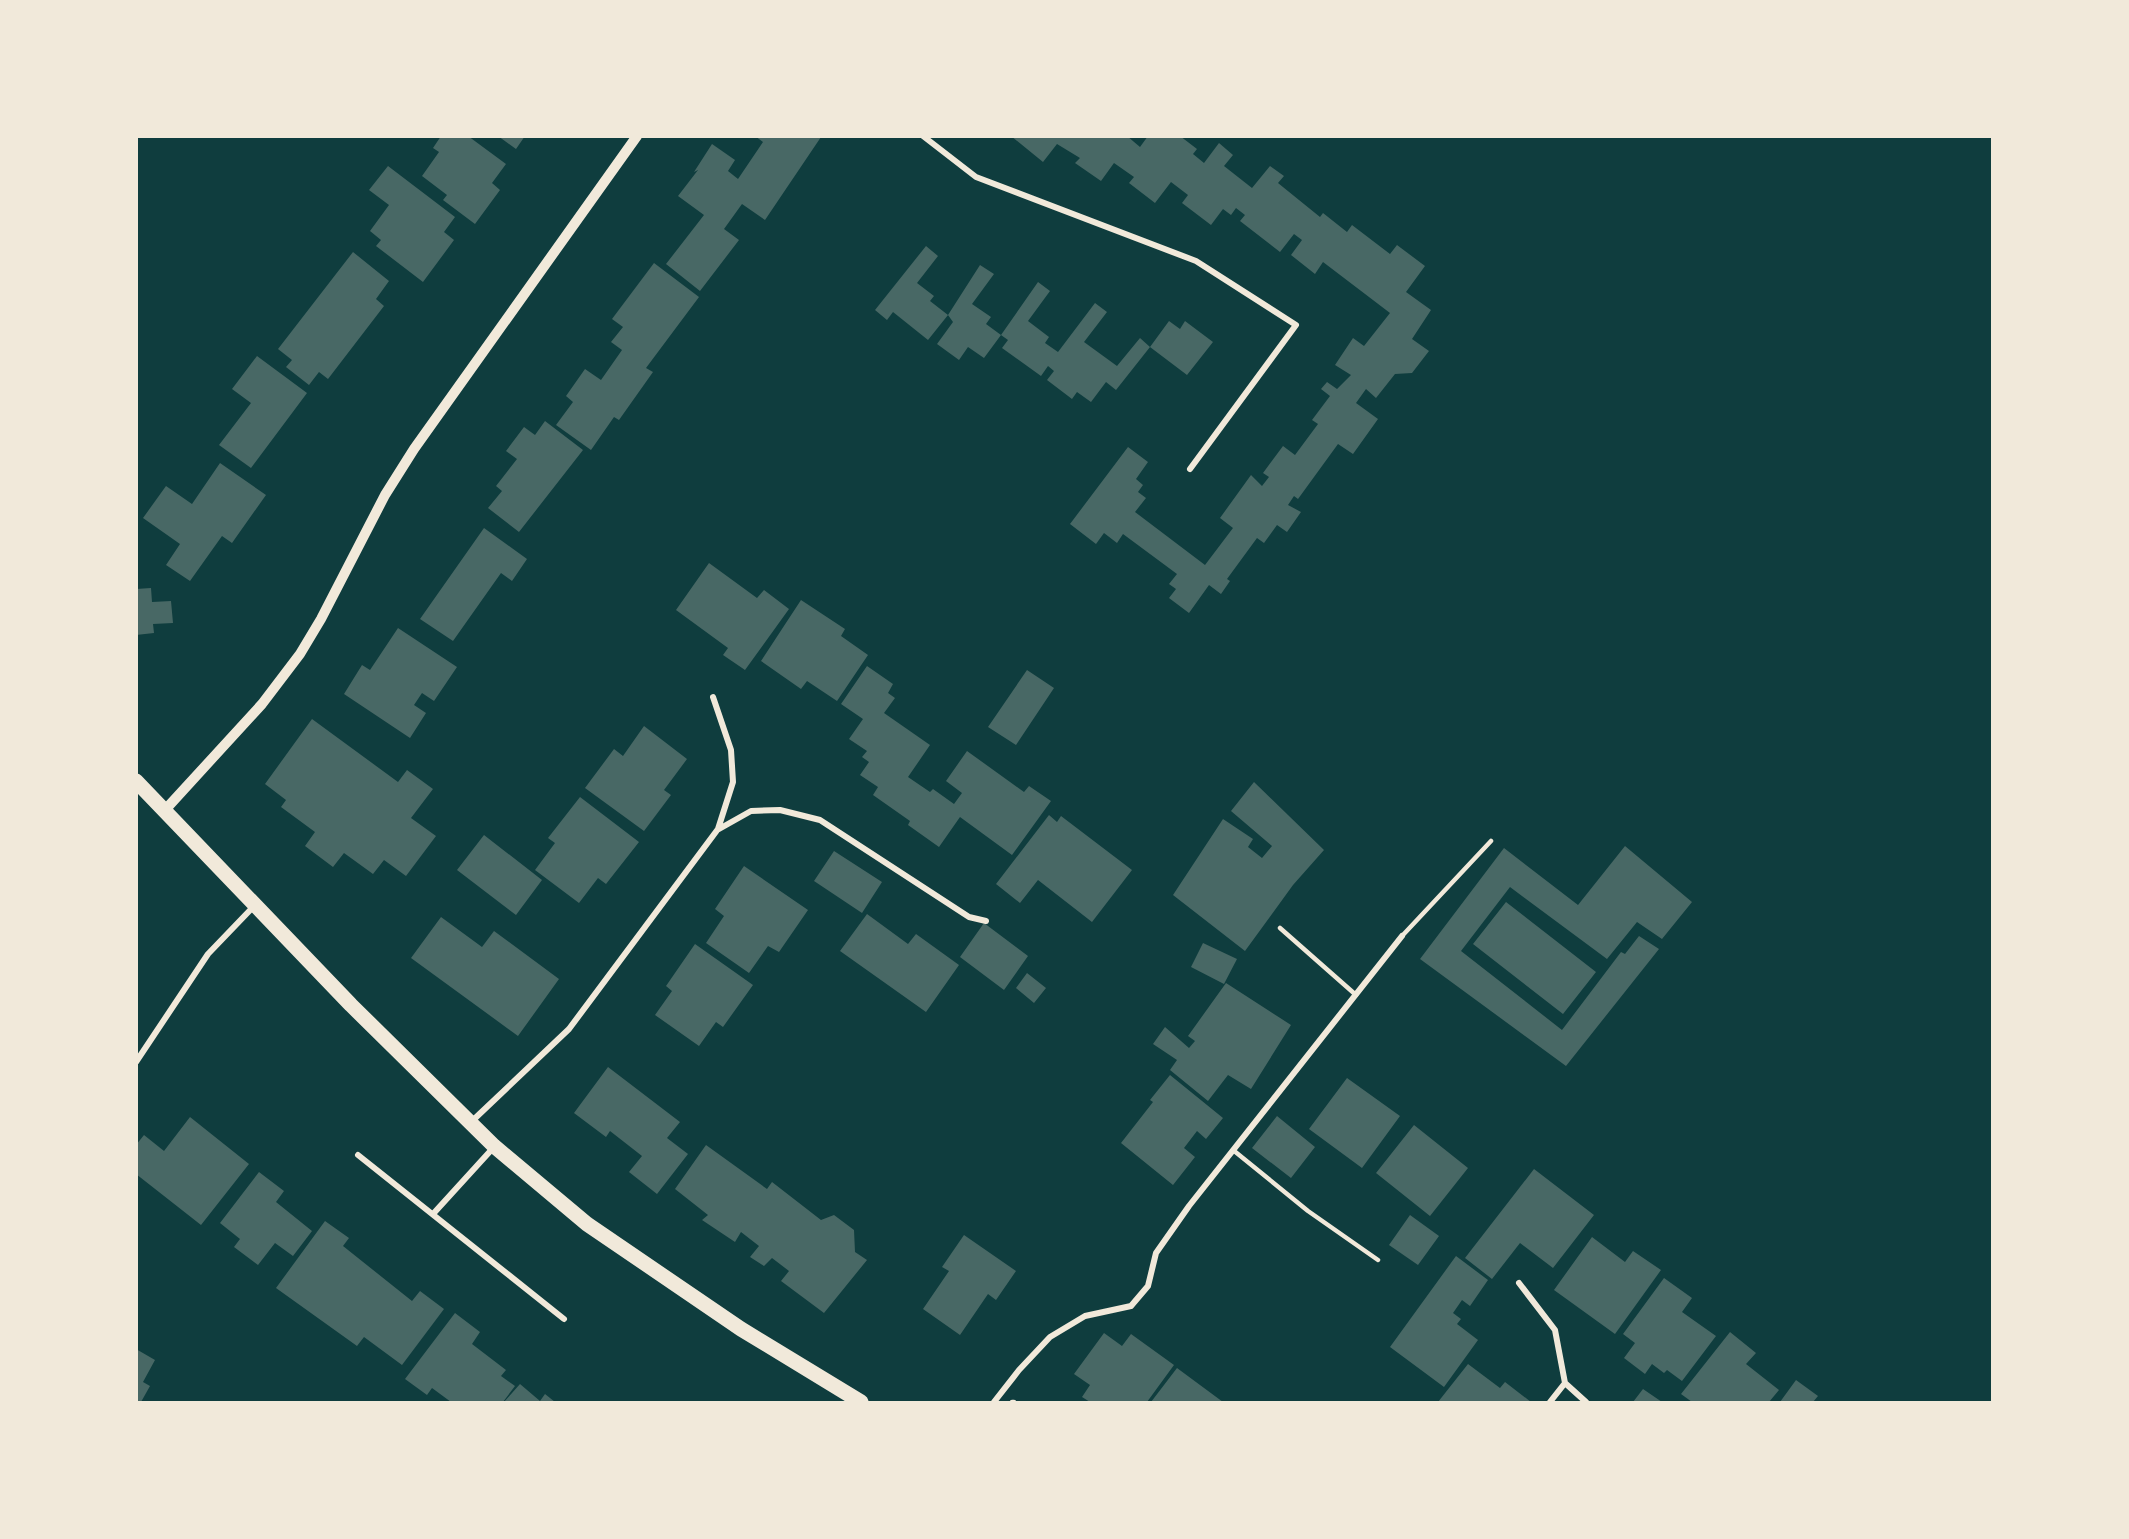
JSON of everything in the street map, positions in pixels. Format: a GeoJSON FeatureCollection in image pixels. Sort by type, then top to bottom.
{"type":"FeatureCollection","features":[{"type":"Feature","properties":{"kind":"main road"},"geometry":{"type":"LineString","coordinates":[[136,781],[351,1005],[494,1146],[587,1224],[741,1329],[861,1402]]}},
{"type":"Feature","properties":{"kind":"street"},"geometry":{"type":"LineString","coordinates":[[165,810],[262,704],[300,654],[321,619],[380,505],[414,449],[637,136]]}},
{"type":"Feature","properties":{"kind":"street"},"geometry":{"type":"LineString","coordinates":[[923,136],[976,177],[1196,261],[1296,325],[1190,468]]}},
{"type":"Feature","properties":{"kind":"street"},"geometry":{"type":"LineString","coordinates":[[470,1124],[569,1029],[718,829],[733,782],[731,750],[712,697]]}},
{"type":"Feature","properties":{"kind":"street"},"geometry":{"type":"LineString","coordinates":[[718,829],[751,811],[780,810],[820,820],[969,917],[986,921]]}},
{"type":"Feature","properties":{"kind":"street"},"geometry":{"type":"LineString","coordinates":[[136,1062],[208,954],[255,904]]}},
{"type":"Feature","properties":{"kind":"street"},"geometry":{"type":"LineString","coordinates":[[994,1402],[1019,1370],[1050,1337],[1085,1316],[1131,1306],[1148,1286],[1156,1253],[1189,1206],[1402,936]]}},
{"type":"Feature","properties":{"kind":"street"},"geometry":{"type":"LineString","coordinates":[[433,1214],[494,1146]]}},
{"type":"Feature","properties":{"kind":"street"},"geometry":{"type":"LineString","coordinates":[[358,1155],[564,1319]]}},
{"type":"Feature","properties":{"kind":"street"},"geometry":{"type":"LineString","coordinates":[[1519,1282],[1555,1330],[1565,1383],[1586,1402]]}},
{"type":"Feature","properties":{"kind":"street"},"geometry":{"type":"LineString","coordinates":[[1550,1402],[1565,1383]]}},
{"type":"Feature","properties":{"kind":"lane"},"geometry":{"type":"LineString","coordinates":[[1402,936],[1491,841]]}},
{"type":"Feature","properties":{"kind":"lane"},"geometry":{"type":"LineString","coordinates":[[1280,928],[1356,995]]}},
{"type":"Feature","properties":{"kind":"lane"},"geometry":{"type":"LineString","coordinates":[[1233,1150],[1308,1211],[1378,1260]]}},
{"type":"Feature","properties":{"kind":"building"},"geometry":{"type":"Polygon","coordinates":[[[441,136],[468,136],[506,164],[492,183],[500,190],[475,224],[443,200],[447,195],[422,176],[439,152],[433,148],[441,136]]]}},
{"type":"Feature","properties":{"kind":"building"},"geometry":{"type":"Polygon","coordinates":[[[498,136],[525,136],[516,149],[498,136]]]}},
{"type":"Feature","properties":{"kind":"building"},"geometry":{"type":"Polygon","coordinates":[[[755,136],[821,137],[765,220],[742,204],[724,229],[739,240],[700,291],[666,264],[704,215],[678,196],[698,170],[694,172],[712,144],[735,160],[728,171],[738,179],[763,142],[755,136]]]}},
{"type":"Feature","properties":{"kind":"building"},"geometry":{"type":"Polygon","coordinates":[[[1011,136],[1127,136],[1140,147],[1148,136],[1180,136],[1197,149],[1193,154],[1204,163],[1219,143],[1233,155],[1224,166],[1252,188],[1270,166],[1284,176],[1278,183],[1320,217],[1323,213],[1347,232],[1352,225],[1390,254],[1397,245],[1425,266],[1406,292],[1431,310],[1412,339],[1429,351],[1412,373],[1395,374],[1376,398],[1366,389],[1356,403],[1378,419],[1353,454],[1338,444],[1298,499],[1294,496],[1288,505],[1301,512],[1287,532],[1277,525],[1264,543],[1257,538],[1227,579],[1230,581],[1221,594],[1209,585],[1189,613],[1169,598],[1176,589],[1169,584],[1177,574],[1123,534],[1117,543],[1104,533],[1096,544],[1070,524],[1128,447],[1148,462],[1136,479],[1143,485],[1138,492],[1146,498],[1135,512],[1205,565],[1233,528],[1220,518],[1251,475],[1262,486],[1269,477],[1263,473],[1283,446],[1295,455],[1318,424],[1312,420],[1330,396],[1321,389],[1327,382],[1337,389],[1351,375],[1335,365],[1353,338],[1364,346],[1390,313],[1323,262],[1315,274],[1291,255],[1302,240],[1294,234],[1280,252],[1240,221],[1245,215],[1236,208],[1231,215],[1223,209],[1211,225],[1182,203],[1188,195],[1171,182],[1155,203],[1129,183],[1134,177],[1114,163],[1101,181],[1075,163],[1080,158],[1057,144],[1043,162],[1011,136]]]}},
{"type":"Feature","properties":{"kind":"building"},"geometry":{"type":"Polygon","coordinates":[[[388,166],[455,217],[444,232],[454,240],[423,282],[376,246],[381,240],[370,231],[389,205],[369,190],[388,166]]]}},
{"type":"Feature","properties":{"kind":"building"},"geometry":{"type":"Polygon","coordinates":[[[926,246],[938,256],[917,283],[934,296],[930,301],[948,315],[928,340],[893,312],[887,320],[875,310],[926,246]]]}},
{"type":"Feature","properties":{"kind":"building"},"geometry":{"type":"Polygon","coordinates":[[[353,252],[389,281],[376,299],[384,306],[328,379],[319,372],[309,385],[286,367],[292,360],[278,349],[353,252]]]}},
{"type":"Feature","properties":{"kind":"building"},"geometry":{"type":"Polygon","coordinates":[[[654,263],[699,297],[646,368],[653,372],[619,420],[614,417],[591,450],[556,425],[573,402],[566,396],[585,369],[601,380],[622,350],[611,342],[623,327],[612,319],[654,263]]]}},
{"type":"Feature","properties":{"kind":"building"},"geometry":{"type":"Polygon","coordinates":[[[980,265],[994,274],[972,304],[991,317],[986,324],[1001,335],[984,358],[968,347],[959,360],[937,344],[953,322],[948,315],[980,265]]]}},
{"type":"Feature","properties":{"kind":"building"},"geometry":{"type":"Polygon","coordinates":[[[1038,282],[1050,291],[1028,321],[1049,337],[1045,343],[1058,352],[1095,303],[1107,312],[1084,342],[1117,366],[1140,338],[1150,347],[1116,390],[1106,382],[1091,402],[1077,392],[1072,399],[1047,380],[1054,371],[1048,366],[1041,376],[1002,348],[1008,340],[1001,335],[1038,282]]]}},
{"type":"Feature","properties":{"kind":"building"},"geometry":{"type":"Polygon","coordinates":[[[1169,321],[1180,329],[1185,321],[1213,342],[1187,375],[1150,347],[1169,321]]]}},
{"type":"Feature","properties":{"kind":"building"},"geometry":{"type":"Polygon","coordinates":[[[257,356],[307,393],[251,468],[219,445],[251,403],[232,389],[257,356]]]}},
{"type":"Feature","properties":{"kind":"building"},"geometry":{"type":"Polygon","coordinates":[[[545,421],[583,450],[519,532],[488,508],[502,491],[496,486],[517,459],[506,451],[524,427],[535,435],[545,421]]]}},
{"type":"Feature","properties":{"kind":"building"},"geometry":{"type":"Polygon","coordinates":[[[220,463],[266,495],[232,543],[222,536],[190,581],[166,565],[180,544],[143,518],[166,486],[192,504],[220,463]]]}},
{"type":"Feature","properties":{"kind":"building"},"geometry":{"type":"Polygon","coordinates":[[[484,528],[527,559],[512,581],[501,573],[453,641],[420,619],[484,528]]]}},
{"type":"Feature","properties":{"kind":"building"},"geometry":{"type":"Polygon","coordinates":[[[709,563],[757,598],[764,590],[789,609],[745,670],[723,655],[728,648],[676,610],[709,563]]]}},
{"type":"Feature","properties":{"kind":"building"},"geometry":{"type":"Polygon","coordinates":[[[151,588],[152,602],[171,601],[173,623],[153,624],[154,633],[136,635],[136,589],[151,588]]]}},
{"type":"Feature","properties":{"kind":"building"},"geometry":{"type":"Polygon","coordinates":[[[801,600],[845,629],[841,636],[868,655],[837,701],[807,681],[801,689],[761,661],[801,600]]]}},
{"type":"Feature","properties":{"kind":"building"},"geometry":{"type":"Polygon","coordinates":[[[398,628],[457,667],[434,701],[422,693],[414,705],[426,713],[410,738],[344,694],[362,665],[370,670],[398,628]]]}},
{"type":"Feature","properties":{"kind":"building"},"geometry":{"type":"Polygon","coordinates":[[[867,666],[893,684],[888,693],[895,698],[884,713],[930,745],[908,777],[930,792],[933,789],[954,804],[962,793],[946,781],[967,751],[1024,792],[1029,786],[1051,801],[1012,855],[960,817],[939,847],[908,825],[910,821],[873,795],[878,787],[860,775],[869,762],[862,757],[867,751],[849,739],[863,719],[841,704],[867,666]]]}},
{"type":"Feature","properties":{"kind":"building"},"geometry":{"type":"Polygon","coordinates":[[[1027,670],[1054,688],[1016,745],[988,727],[1027,670]]]}},
{"type":"Feature","properties":{"kind":"building"},"geometry":{"type":"Polygon","coordinates":[[[312,719],[398,782],[407,770],[433,789],[411,818],[436,836],[406,876],[384,860],[373,874],[344,853],[333,867],[305,846],[315,832],[281,807],[286,800],[265,784],[312,719]]]}},
{"type":"Feature","properties":{"kind":"building"},"geometry":{"type":"Polygon","coordinates":[[[644,726],[687,759],[664,790],[671,795],[644,831],[585,788],[614,749],[623,756],[644,726]]]}},
{"type":"Feature","properties":{"kind":"building"},"geometry":{"type":"Polygon","coordinates":[[[1254,782],[1324,850],[1293,885],[1245,951],[1173,895],[1223,819],[1253,839],[1248,847],[1262,858],[1272,846],[1231,811],[1254,782]]]}},
{"type":"Feature","properties":{"kind":"building"},"geometry":{"type":"Polygon","coordinates":[[[580,797],[639,842],[606,884],[598,878],[579,903],[535,870],[555,843],[548,838],[580,797]]]}},
{"type":"Feature","properties":{"kind":"building"},"geometry":{"type":"Polygon","coordinates":[[[1049,815],[1057,822],[1061,816],[1132,870],[1092,922],[1038,880],[1020,903],[996,884],[1049,815]]]}},
{"type":"Feature","properties":{"kind":"building"},"geometry":{"type":"Polygon","coordinates":[[[484,835],[542,880],[516,915],[457,870],[484,835]]]}},
{"type":"Feature","properties":{"kind":"building"},"geometry":{"type":"Polygon","coordinates":[[[1625,846],[1692,902],[1662,939],[1637,922],[1607,959],[1510,887],[1461,951],[1562,1030],[1621,952],[1625,954],[1639,936],[1659,949],[1566,1066],[1420,959],[1504,848],[1578,905],[1625,846]]]}},
{"type":"Feature","properties":{"kind":"building"},"geometry":{"type":"Polygon","coordinates":[[[834,851],[882,882],[862,913],[814,881],[834,851]]]}},
{"type":"Feature","properties":{"kind":"building"},"geometry":{"type":"Polygon","coordinates":[[[744,866],[808,910],[779,952],[768,946],[749,973],[706,943],[724,916],[715,909],[744,866]]]}},
{"type":"Feature","properties":{"kind":"building"},"geometry":{"type":"Polygon","coordinates":[[[1506,902],[1596,972],[1563,1014],[1473,944],[1506,902]]]}},
{"type":"Feature","properties":{"kind":"building"},"geometry":{"type":"Polygon","coordinates":[[[867,914],[908,944],[916,934],[959,965],[926,1012],[840,951],[867,914]]]}},
{"type":"Feature","properties":{"kind":"building"},"geometry":{"type":"Polygon","coordinates":[[[441,917],[482,947],[494,931],[559,979],[518,1036],[411,958],[441,917]]]}},
{"type":"Feature","properties":{"kind":"building"},"geometry":{"type":"Polygon","coordinates":[[[984,923],[1028,956],[1004,990],[960,957],[984,923]]]}},
{"type":"Feature","properties":{"kind":"building"},"geometry":{"type":"Polygon","coordinates":[[[1203,943],[1237,959],[1224,984],[1191,967],[1203,943]]]}},
{"type":"Feature","properties":{"kind":"building"},"geometry":{"type":"Polygon","coordinates":[[[695,944],[753,985],[723,1027],[716,1022],[699,1046],[655,1015],[672,991],[666,986],[695,944]]]}},
{"type":"Feature","properties":{"kind":"building"},"geometry":{"type":"Polygon","coordinates":[[[1027,973],[1046,988],[1034,1003],[1016,988],[1027,973]]]}},
{"type":"Feature","properties":{"kind":"building"},"geometry":{"type":"Polygon","coordinates":[[[1226,983],[1291,1025],[1251,1089],[1228,1075],[1208,1101],[1170,1070],[1177,1060],[1153,1044],[1165,1027],[1189,1048],[1195,1041],[1188,1036],[1226,983]]]}},
{"type":"Feature","properties":{"kind":"building"},"geometry":{"type":"Polygon","coordinates":[[[608,1067],[680,1122],[667,1138],[688,1154],[657,1194],[629,1172],[642,1156],[610,1131],[606,1137],[574,1113],[608,1067]]]}},
{"type":"Feature","properties":{"kind":"building"},"geometry":{"type":"Polygon","coordinates":[[[1170,1075],[1223,1118],[1206,1139],[1197,1131],[1184,1148],[1195,1157],[1173,1185],[1121,1143],[1153,1102],[1150,1100],[1170,1075]]]}},
{"type":"Feature","properties":{"kind":"building"},"geometry":{"type":"Polygon","coordinates":[[[1347,1078],[1400,1116],[1362,1168],[1309,1129],[1347,1078]]]}},
{"type":"Feature","properties":{"kind":"building"},"geometry":{"type":"Polygon","coordinates":[[[1277,1116],[1315,1147],[1291,1178],[1252,1148],[1277,1116]]]}},
{"type":"Feature","properties":{"kind":"building"},"geometry":{"type":"Polygon","coordinates":[[[190,1117],[249,1164],[201,1225],[136,1174],[136,1145],[144,1135],[164,1151],[190,1117]]]}},
{"type":"Feature","properties":{"kind":"building"},"geometry":{"type":"Polygon","coordinates":[[[1414,1125],[1468,1168],[1430,1216],[1376,1173],[1414,1125]]]}},
{"type":"Feature","properties":{"kind":"building"},"geometry":{"type":"Polygon","coordinates":[[[706,1145],[767,1189],[772,1182],[821,1220],[834,1215],[854,1230],[855,1252],[867,1260],[824,1313],[781,1281],[789,1271],[772,1258],[764,1266],[750,1257],[759,1246],[741,1232],[735,1242],[702,1220],[708,1215],[675,1189],[706,1145]]]}},
{"type":"Feature","properties":{"kind":"building"},"geometry":{"type":"Polygon","coordinates":[[[1534,1169],[1594,1215],[1553,1268],[1520,1243],[1492,1279],[1465,1258],[1534,1169]]]}},
{"type":"Feature","properties":{"kind":"building"},"geometry":{"type":"Polygon","coordinates":[[[259,1172],[284,1191],[276,1202],[312,1231],[293,1256],[275,1243],[258,1265],[234,1247],[240,1239],[220,1223],[259,1172]]]}},
{"type":"Feature","properties":{"kind":"building"},"geometry":{"type":"Polygon","coordinates":[[[1410,1215],[1439,1236],[1418,1265],[1389,1245],[1410,1215]]]}},
{"type":"Feature","properties":{"kind":"building"},"geometry":{"type":"Polygon","coordinates":[[[325,1221],[349,1238],[343,1246],[412,1301],[420,1291],[444,1309],[402,1365],[364,1337],[357,1346],[276,1288],[325,1221]]]}},
{"type":"Feature","properties":{"kind":"building"},"geometry":{"type":"Polygon","coordinates":[[[964,1235],[1016,1271],[996,1300],[988,1294],[960,1335],[923,1309],[949,1271],[942,1267],[964,1235]]]}},
{"type":"Feature","properties":{"kind":"building"},"geometry":{"type":"Polygon","coordinates":[[[1592,1237],[1625,1262],[1633,1251],[1661,1270],[1615,1334],[1554,1290],[1592,1237]]]}},
{"type":"Feature","properties":{"kind":"building"},"geometry":{"type":"Polygon","coordinates":[[[1456,1256],[1488,1280],[1470,1306],[1462,1300],[1453,1313],[1461,1319],[1457,1324],[1478,1340],[1444,1387],[1390,1347],[1456,1256]]]}},
{"type":"Feature","properties":{"kind":"building"},"geometry":{"type":"Polygon","coordinates":[[[1664,1278],[1692,1298],[1682,1312],[1716,1336],[1682,1381],[1667,1370],[1664,1373],[1652,1364],[1645,1374],[1624,1358],[1635,1343],[1623,1334],[1664,1278]]]}},
{"type":"Feature","properties":{"kind":"building"},"geometry":{"type":"Polygon","coordinates":[[[455,1313],[480,1332],[472,1344],[506,1370],[501,1376],[515,1386],[503,1402],[451,1402],[432,1388],[427,1395],[405,1379],[455,1313]]]}},
{"type":"Feature","properties":{"kind":"building"},"geometry":{"type":"Polygon","coordinates":[[[1730,1332],[1756,1353],[1746,1364],[1779,1390],[1769,1402],[1692,1402],[1681,1394],[1730,1332]]]}},
{"type":"Feature","properties":{"kind":"building"},"geometry":{"type":"Polygon","coordinates":[[[1104,1333],[1122,1346],[1131,1334],[1174,1365],[1147,1402],[1090,1402],[1082,1397],[1090,1385],[1074,1374],[1104,1333]]]}},
{"type":"Feature","properties":{"kind":"building"},"geometry":{"type":"Polygon","coordinates":[[[136,1349],[155,1360],[143,1382],[150,1386],[141,1402],[136,1402],[136,1349]]]}},
{"type":"Feature","properties":{"kind":"building"},"geometry":{"type":"Polygon","coordinates":[[[1468,1364],[1500,1388],[1505,1382],[1531,1402],[1438,1402],[1468,1364]]]}},
{"type":"Feature","properties":{"kind":"building"},"geometry":{"type":"Polygon","coordinates":[[[1177,1368],[1223,1402],[1151,1402],[1177,1368]]]}},
{"type":"Feature","properties":{"kind":"building"},"geometry":{"type":"Polygon","coordinates":[[[1796,1380],[1818,1396],[1813,1402],[1780,1402],[1796,1380]]]}},
{"type":"Feature","properties":{"kind":"building"},"geometry":{"type":"Polygon","coordinates":[[[520,1384],[540,1401],[545,1394],[555,1402],[504,1402],[520,1384]]]}},
{"type":"Feature","properties":{"kind":"building"},"geometry":{"type":"Polygon","coordinates":[[[1643,1389],[1662,1402],[1633,1402],[1643,1389]]]}}]}
